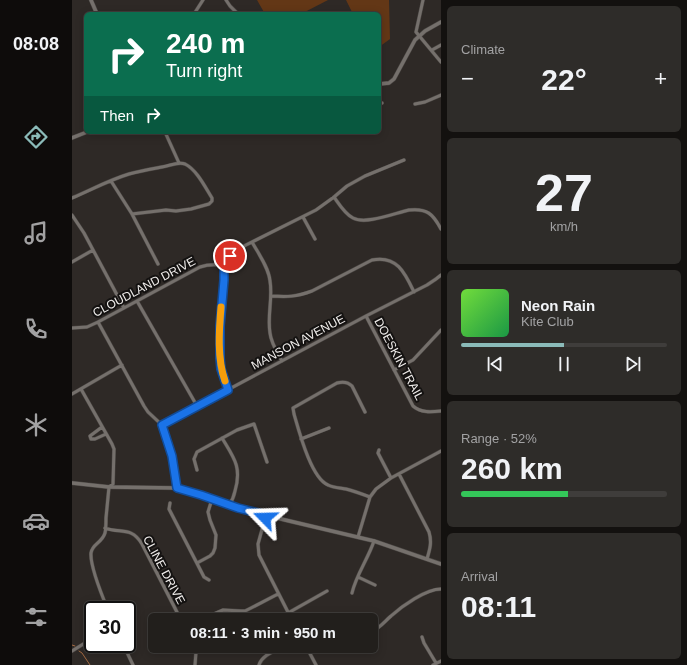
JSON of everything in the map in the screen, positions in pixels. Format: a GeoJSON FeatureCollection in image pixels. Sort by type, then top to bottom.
{"type":"FeatureCollection","features":[{"type":"Feature","properties":{"kind":"street"},"geometry":{"type":"LineString","coordinates":[[91,0],[96,12]]}},
{"type":"Feature","properties":{"kind":"street"},"geometry":{"type":"LineString","coordinates":[[195,12],[203,0]]}},
{"type":"Feature","properties":{"kind":"street"},"geometry":{"type":"LineString","coordinates":[[226,0],[236,12]]}},
{"type":"Feature","properties":{"kind":"street"},"geometry":{"type":"LineString","coordinates":[[423,0],[416,32],[441,62]]}},
{"type":"Feature","properties":{"kind":"street"},"geometry":{"type":"LineString","coordinates":[[381,84],[387,83],[394,79],[411,45],[419,36],[425,30],[441,22]]}},
{"type":"Feature","properties":{"kind":"street"},"geometry":{"type":"LineString","coordinates":[[432,50],[441,45]]}},
{"type":"Feature","properties":{"kind":"street"},"geometry":{"type":"LineString","coordinates":[[415,104],[426,102],[441,96]]}},
{"type":"Feature","properties":{"kind":"street"},"geometry":{"type":"LineString","coordinates":[[72,138],[84,133]]}},
{"type":"Feature","properties":{"kind":"street"},"geometry":{"type":"LineString","coordinates":[[166,134],[179,163]]}},
{"type":"Feature","properties":{"kind":"street"},"geometry":{"type":"LineString","coordinates":[[228,390],[221,369],[220,326],[224,266],[230,256],[252,242],[316,210],[347,186],[365,176],[404,160]]}},
{"type":"Feature","properties":{"kind":"street"},"geometry":{"type":"LineString","coordinates":[[72,198],[135,172],[179,163],[186,165],[196,173],[212,198],[212,201],[209,204],[190,209],[132,214]]}},
{"type":"Feature","properties":{"kind":"street"},"geometry":{"type":"LineString","coordinates":[[111,181],[132,214],[158,264]]}},
{"type":"Feature","properties":{"kind":"street"},"geometry":{"type":"LineString","coordinates":[[334,197],[348,215],[358,220],[372,220],[415,209],[428,212],[434,217],[441,229]]}},
{"type":"Feature","properties":{"kind":"street"},"geometry":{"type":"LineString","coordinates":[[72,215],[84,233],[124,308]]}},
{"type":"Feature","properties":{"kind":"street"},"geometry":{"type":"LineString","coordinates":[[304,216],[315,239]]}},
{"type":"Feature","properties":{"kind":"street"},"geometry":{"type":"LineString","coordinates":[[252,242],[263,261],[269,276],[271,296],[269,328],[273,344],[282,361]]}},
{"type":"Feature","properties":{"kind":"street"},"geometry":{"type":"LineString","coordinates":[[72,262],[93,250]]}},
{"type":"Feature","properties":{"kind":"street"},"geometry":{"type":"LineString","coordinates":[[271,296],[293,297],[312,292],[372,260],[380,259],[388,260],[401,268],[414,292]]}},
{"type":"Feature","properties":{"kind":"street","name":"CLOUDLAND DRIVE"},"geometry":{"type":"LineString","coordinates":[[72,328],[87,327],[98,322],[200,267],[207,265],[224,266]]}},
{"type":"Feature","properties":{"kind":"street","name":"MANSON AVENUE"},"geometry":{"type":"LineString","coordinates":[[162,425],[414,292],[441,275]]}},
{"type":"Feature","properties":{"kind":"street"},"geometry":{"type":"LineString","coordinates":[[137,301],[197,406]]}},
{"type":"Feature","properties":{"kind":"street","name":"DOESKIN TRAIL"},"geometry":{"type":"LineString","coordinates":[[366,316],[413,406],[424,412],[441,411]]}},
{"type":"Feature","properties":{"kind":"street"},"geometry":{"type":"LineString","coordinates":[[98,322],[144,406],[148,412],[162,425],[172,456],[177,488]]}},
{"type":"Feature","properties":{"kind":"street"},"geometry":{"type":"LineString","coordinates":[[394,370],[413,360],[441,330]]}},
{"type":"Feature","properties":{"kind":"street"},"geometry":{"type":"LineString","coordinates":[[72,394],[122,365]]}},
{"type":"Feature","properties":{"kind":"street"},"geometry":{"type":"LineString","coordinates":[[365,412],[352,386],[349,383],[342,382],[293,408],[307,453],[318,477],[322,482],[328,486],[347,489],[370,497]]}},
{"type":"Feature","properties":{"kind":"street"},"geometry":{"type":"LineString","coordinates":[[81,389],[114,449],[113,484],[109,487],[105,532],[100,542],[92,549],[91,558],[105,601]]}},
{"type":"Feature","properties":{"kind":"street"},"geometry":{"type":"LineString","coordinates":[[197,470],[194,459],[197,452],[237,430],[254,424],[267,462]]}},
{"type":"Feature","properties":{"kind":"street"},"geometry":{"type":"LineString","coordinates":[[102,428],[90,436],[91,439],[95,440],[106,434]]}},
{"type":"Feature","properties":{"kind":"street"},"geometry":{"type":"LineString","coordinates":[[302,439],[329,428]]}},
{"type":"Feature","properties":{"kind":"street"},"geometry":{"type":"LineString","coordinates":[[222,438],[236,464],[238,474],[230,505]]}},
{"type":"Feature","properties":{"kind":"street"},"geometry":{"type":"LineString","coordinates":[[379,450],[378,453],[391,478]]}},
{"type":"Feature","properties":{"kind":"street"},"geometry":{"type":"LineString","coordinates":[[358,537],[370,497],[376,489],[391,478],[441,450]]}},
{"type":"Feature","properties":{"kind":"street"},"geometry":{"type":"LineString","coordinates":[[399,474],[429,532],[431,540],[427,559]]}},
{"type":"Feature","properties":{"kind":"street"},"geometry":{"type":"LineString","coordinates":[[72,483],[109,487],[177,488],[266,515],[374,541],[441,564]]}},
{"type":"Feature","properties":{"kind":"street"},"geometry":{"type":"LineString","coordinates":[[196,563],[210,556],[215,548],[216,535],[208,512],[212,499]]}},
{"type":"Feature","properties":{"kind":"street"},"geometry":{"type":"LineString","coordinates":[[170,503],[169,509],[196,563],[204,577],[208,580]]}},
{"type":"Feature","properties":{"kind":"street"},"geometry":{"type":"LineString","coordinates":[[266,515],[258,544],[259,555],[288,613],[327,591]]}},
{"type":"Feature","properties":{"kind":"street","name":"CLINE DRIVE"},"geometry":{"type":"LineString","coordinates":[[105,528],[131,533],[138,538],[177,613]]}},
{"type":"Feature","properties":{"kind":"street"},"geometry":{"type":"LineString","coordinates":[[352,593],[374,541]]}},
{"type":"Feature","properties":{"kind":"street"},"geometry":{"type":"LineString","coordinates":[[358,577],[375,585]]}},
{"type":"Feature","properties":{"kind":"street"},"geometry":{"type":"LineString","coordinates":[[378,628],[404,606],[430,591],[441,589]]}},
{"type":"Feature","properties":{"kind":"street"},"geometry":{"type":"LineString","coordinates":[[216,613],[223,610],[245,611],[278,594]]}},
{"type":"Feature","properties":{"kind":"street"},"geometry":{"type":"LineString","coordinates":[[422,638],[435,664],[441,660]]}},
{"type":"Feature","properties":{"kind":"street"},"geometry":{"type":"LineString","coordinates":[[72,651],[84,644]]}},
{"type":"Feature","properties":{"kind":"street"},"geometry":{"type":"LineString","coordinates":[[127,653],[133,665]]}},
{"type":"Feature","properties":{"kind":"street"},"geometry":{"type":"LineString","coordinates":[[195,665],[196,653]]}},
{"type":"Feature","properties":{"kind":"street"},"geometry":{"type":"LineString","coordinates":[[259,665],[260,661],[271,653]]}},
{"type":"Feature","properties":{"kind":"street"},"geometry":{"type":"LineString","coordinates":[[310,653],[316,665]]}},
{"type":"Feature","properties":{"kind":"shaded area"},"geometry":{"type":"Polygon","coordinates":[[[257,0],[328,0],[305,12],[264,12],[257,0]]]}},
{"type":"Feature","properties":{"kind":"shaded area"},"geometry":{"type":"Polygon","coordinates":[[[346,0],[389,0],[390,39],[381,46],[381,12],[352,12],[346,0]]]}},
{"type":"Feature","properties":{"kind":"waterway"},"geometry":{"type":"LineString","coordinates":[[79,651],[90,665]]}},
{"type":"Feature","properties":{"kind":"slow traffic"},"geometry":{"type":"LineString","coordinates":[[221,307],[220,358],[221,369],[225,381]]}},
{"type":"Feature","properties":{"kind":"route"},"geometry":{"type":"LineString","coordinates":[[230,256],[224,266],[220,326],[221,369],[228,390],[162,425],[172,456],[177,488],[238,508],[266,515],[265,518]]}}]}
